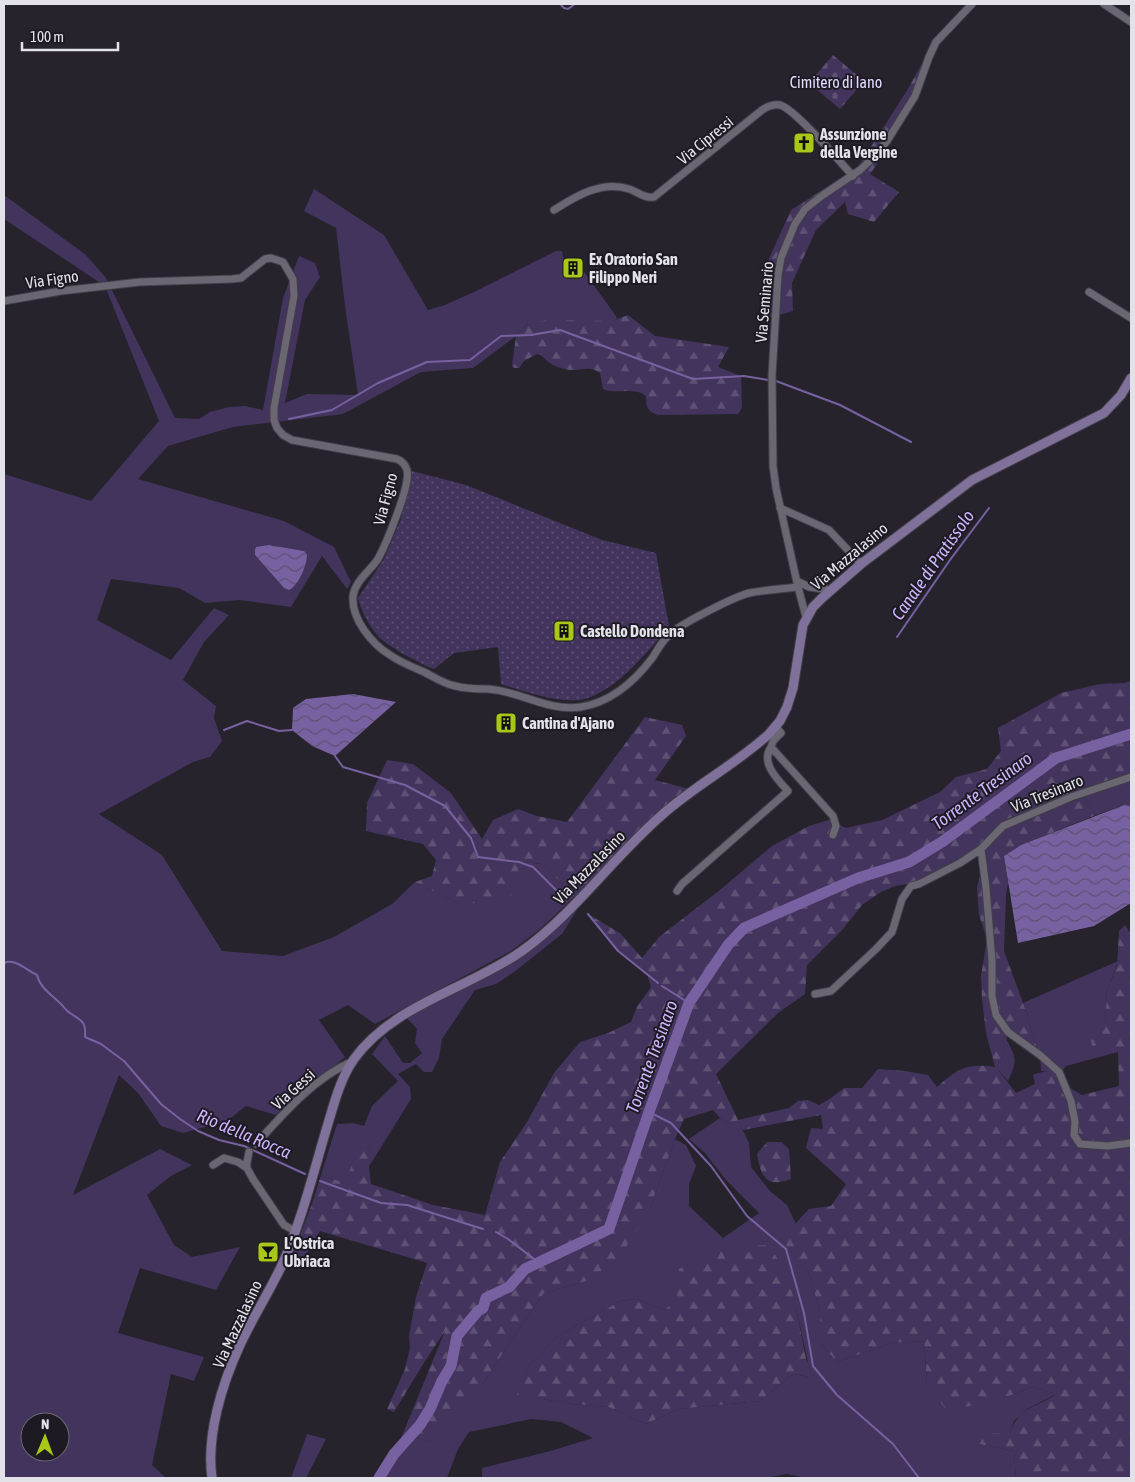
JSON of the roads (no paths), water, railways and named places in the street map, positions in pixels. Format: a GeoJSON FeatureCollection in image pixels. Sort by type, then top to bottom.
{"type":"FeatureCollection","features":[{"type":"Feature","properties":{"kind":"main road","name":"Via Mazzalasino"},"geometry":{"type":"LineString","coordinates":[[212,1478],[210,1454],[212,1438],[230,1370],[240,1346],[282,1265],[295,1231],[338,1091],[353,1061],[379,1033],[403,1016],[505,962],[535,941],[662,814],[762,741],[776,726],[791,698],[801,632],[806,617],[830,590],[861,564],[972,480],[1104,412],[1121,395],[1131,378]]}},
{"type":"Feature","properties":{"kind":"street","name":"Via Seminario"},"geometry":{"type":"LineString","coordinates":[[806,617],[774,478],[772,443],[774,336],[778,276],[782,258],[795,224],[805,209],[853,176],[874,157],[896,128],[915,96],[936,42],[972,4]]}},
{"type":"Feature","properties":{"kind":"street"},"geometry":{"type":"LineString","coordinates":[[1104,4],[1131,22]]}},
{"type":"Feature","properties":{"kind":"street","name":"Via Cipressi"},"geometry":{"type":"LineString","coordinates":[[554,210],[575,198],[605,186],[625,188],[645,197],[654,197],[762,110],[775,105],[786,108],[810,129],[853,176]]}},
{"type":"Feature","properties":{"kind":"street","name":"Via Figno"},"geometry":{"type":"LineString","coordinates":[[4,301],[61,291],[140,282],[232,280],[241,278],[265,259],[276,258],[283,262],[292,278],[294,296],[275,395],[274,420],[277,428],[283,435],[292,440],[366,452],[397,459],[402,462],[407,470],[407,482],[384,548],[356,586],[353,600],[355,612],[363,627],[381,649],[390,656],[453,686],[499,690],[565,708],[579,708],[593,704],[619,692],[631,683],[643,670],[668,635],[684,624],[748,593],[797,584]]}},
{"type":"Feature","properties":{"kind":"street"},"geometry":{"type":"LineString","coordinates":[[1089,292],[1131,318]]}},
{"type":"Feature","properties":{"kind":"street"},"geometry":{"type":"LineString","coordinates":[[780,508],[829,530],[861,564]]}},
{"type":"Feature","properties":{"kind":"street"},"geometry":{"type":"LineString","coordinates":[[797,584],[830,590]]}},
{"type":"Feature","properties":{"kind":"street"},"geometry":{"type":"LineString","coordinates":[[677,891],[682,884],[788,791],[772,772],[767,760],[767,753],[773,741],[781,733],[776,726]]}},
{"type":"Feature","properties":{"kind":"street"},"geometry":{"type":"LineString","coordinates":[[771,748],[833,816],[836,826],[833,835]]}},
{"type":"Feature","properties":{"kind":"street","name":"Via Tresinaro"},"geometry":{"type":"LineString","coordinates":[[816,994],[831,991],[892,932],[902,899],[911,886],[919,884],[960,863],[981,849],[1003,826],[1080,794],[1131,777]]}},
{"type":"Feature","properties":{"kind":"street"},"geometry":{"type":"LineString","coordinates":[[981,849],[992,961],[992,996],[996,1015],[1008,1032],[1040,1055],[1059,1072],[1071,1101],[1074,1135],[1080,1144],[1108,1146],[1130,1143]]}},
{"type":"Feature","properties":{"kind":"street","name":"Via Gessi"},"geometry":{"type":"LineString","coordinates":[[256,1144],[283,1115],[320,1082],[338,1068],[353,1061]]}},
{"type":"Feature","properties":{"kind":"street"},"geometry":{"type":"LineString","coordinates":[[249,1152],[246,1162],[252,1178],[284,1225],[295,1231]]}},
{"type":"Feature","properties":{"kind":"street"},"geometry":{"type":"LineString","coordinates":[[213,1165],[224,1158],[238,1162],[247,1168]]}},
{"type":"Feature","properties":{"kind":"water"},"geometry":{"type":"Polygon","coordinates":[[[269,545],[304,551],[307,554],[302,574],[296,584],[289,590],[284,588],[255,555],[256,547],[269,545]]]}},
{"type":"Feature","properties":{"kind":"water"},"geometry":{"type":"Polygon","coordinates":[[[353,694],[396,702],[335,756],[312,746],[292,730],[293,708],[306,699],[353,694]]]}},
{"type":"Feature","properties":{"kind":"water"},"geometry":{"type":"Polygon","coordinates":[[[1124,805],[1131,806],[1131,903],[1094,926],[1018,943],[1004,856],[1021,845],[1124,805]]]}},
{"type":"Feature","properties":{"kind":"waterway"},"geometry":{"type":"LineString","coordinates":[[560,4],[568,9],[575,4]]}},
{"type":"Feature","properties":{"kind":"waterway"},"geometry":{"type":"LineString","coordinates":[[289,419],[332,410],[378,383],[427,362],[470,360],[501,336],[531,335],[560,330],[693,379],[744,376],[768,380]]}},
{"type":"Feature","properties":{"kind":"waterway"},"geometry":{"type":"LineString","coordinates":[[776,381],[840,405],[911,442]]}},
{"type":"Feature","properties":{"kind":"waterway","name":"Canale di Pratissolo"},"geometry":{"type":"LineString","coordinates":[[897,637],[950,560],[989,508]]}},
{"type":"Feature","properties":{"kind":"waterway"},"geometry":{"type":"LineString","coordinates":[[224,730],[247,721],[279,731],[292,730]]}},
{"type":"Feature","properties":{"kind":"waterway","name":"Torrente Tresinaro"},"geometry":{"type":"LineString","coordinates":[[379,1478],[394,1454],[420,1425],[430,1409],[442,1381],[451,1366],[457,1336],[478,1311],[483,1308],[486,1298],[509,1287],[525,1269],[609,1229],[689,1003],[728,945],[744,928],[858,878],[909,862],[942,842],[1056,758],[1131,734]]}},
{"type":"Feature","properties":{"kind":"waterway"},"geometry":{"type":"LineString","coordinates":[[335,756],[343,767],[405,785],[445,806],[471,838],[478,857],[519,862],[533,867],[566,900]]}},
{"type":"Feature","properties":{"kind":"waterway"},"geometry":{"type":"LineString","coordinates":[[588,914],[618,951],[658,983]]}},
{"type":"Feature","properties":{"kind":"waterway","name":"Rio della Rocca"},"geometry":{"type":"LineString","coordinates":[[4,963],[16,963],[37,975],[47,991],[67,1011],[84,1024],[85,1037],[101,1044],[124,1061],[161,1104],[180,1119],[198,1131],[219,1140],[244,1146],[305,1174]]}},
{"type":"Feature","properties":{"kind":"waterway"},"geometry":{"type":"LineString","coordinates":[[662,986],[689,1003]]}},
{"type":"Feature","properties":{"kind":"waterway"},"geometry":{"type":"LineString","coordinates":[[649,1112],[671,1123],[711,1166],[747,1216],[786,1249],[804,1313],[813,1366],[837,1395],[893,1444],[919,1478]]}},
{"type":"Feature","properties":{"kind":"waterway","name":"Rio della Rocca"},"geometry":{"type":"LineString","coordinates":[[320,1181],[381,1203],[407,1205],[483,1229]]}},
{"type":"Feature","properties":{"kind":"waterway","name":"Rio della Rocca"},"geometry":{"type":"LineString","coordinates":[[496,1232],[538,1262]]}},
{"type":"Feature","properties":{"kind":"place","name":"Assunzione della Vergine"},"geometry":{"type":"Point","coordinates":[804,143]}},
{"type":"Feature","properties":{"kind":"place","name":"Ex Oratorio San Filippo Neri"},"geometry":{"type":"Point","coordinates":[573,268]}},
{"type":"Feature","properties":{"kind":"place","name":"Castello Dondena"},"geometry":{"type":"Point","coordinates":[564,631]}},
{"type":"Feature","properties":{"kind":"place","name":"Cantina d'Ajano"},"geometry":{"type":"Point","coordinates":[506,723]}},
{"type":"Feature","properties":{"kind":"place","name":"L’Ostrica Ubriaca"},"geometry":{"type":"Point","coordinates":[268,1252]}},
{"type":"Feature","properties":{"kind":"park label","name":"Cimitero di Iano"},"geometry":{"type":"Point","coordinates":[836,82]}}]}
